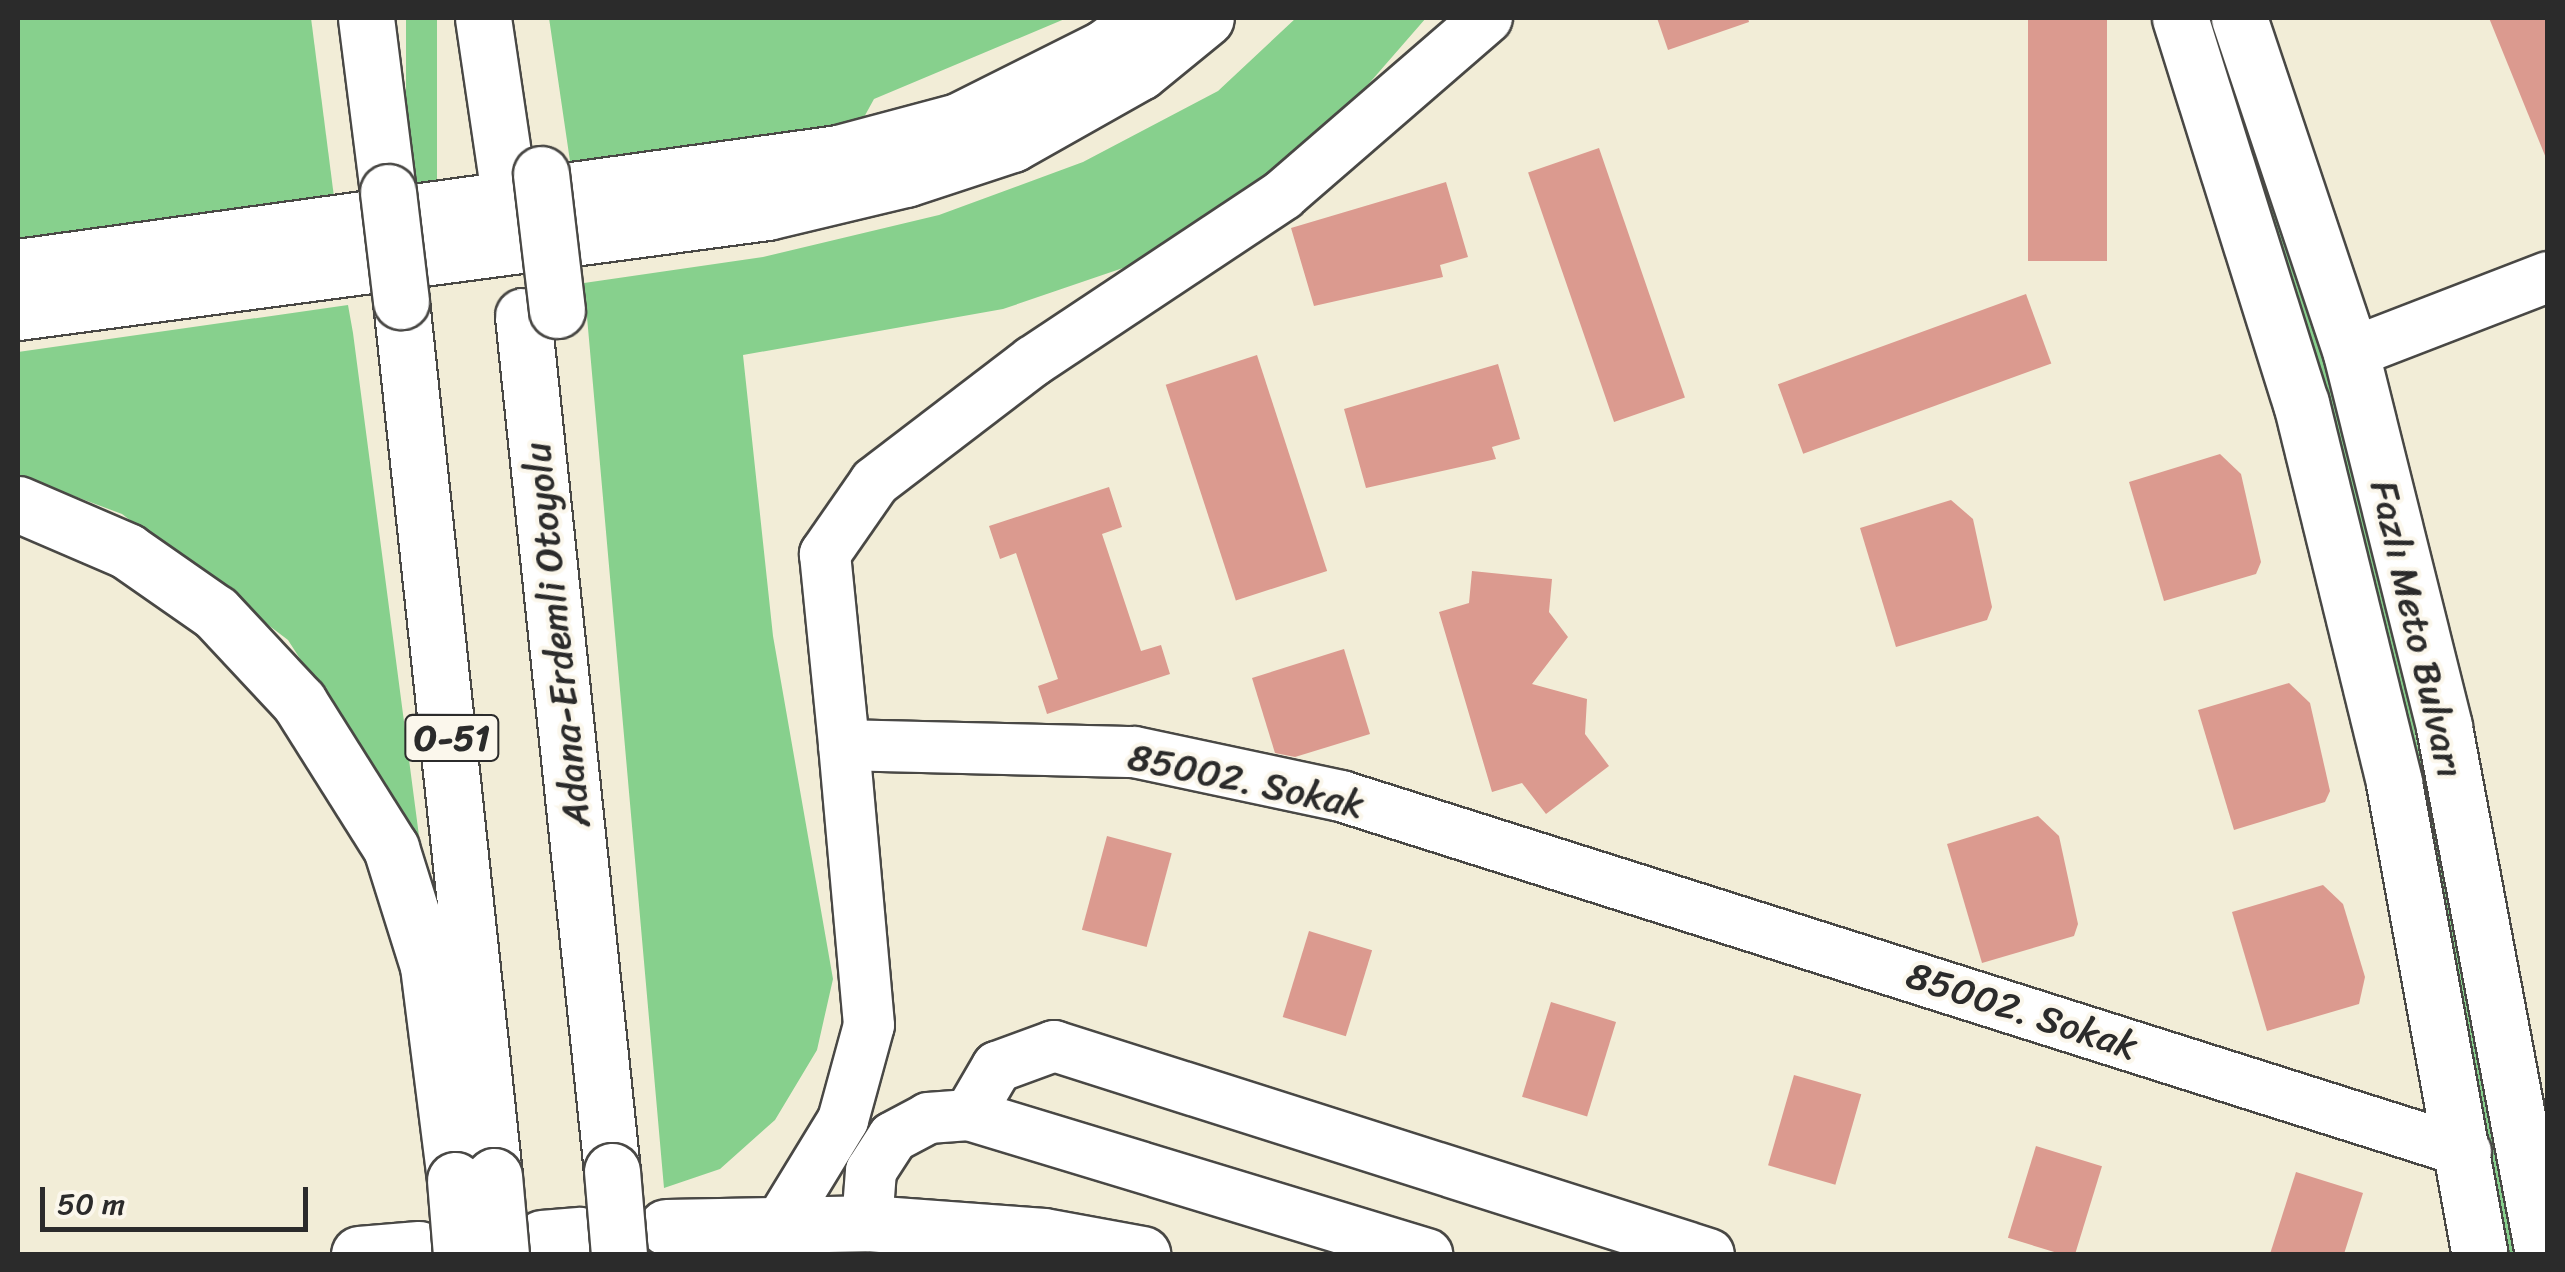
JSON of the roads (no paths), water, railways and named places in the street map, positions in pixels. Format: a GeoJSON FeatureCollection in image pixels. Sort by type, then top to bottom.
{"type":"FeatureCollection","features":[{"type":"Feature","properties":{"kind":"main road","name":"Adana-Erdemli Otoyolu"},"geometry":{"type":"LineString","coordinates":[[366,18],[401,301],[474,1178],[560,1246],[612,1171],[572,767],[589,565],[540,313],[524,177]]}},
{"type":"Feature","properties":{"kind":"main road"},"geometry":{"type":"LineString","coordinates":[[482,18],[524,177]]}},
{"type":"Feature","properties":{"kind":"main road"},"geometry":{"type":"LineString","coordinates":[[519,18],[524,177]]}},
{"type":"Feature","properties":{"kind":"main road"},"geometry":{"type":"LineString","coordinates":[[18,267],[838,153],[958,120],[1104,48],[1145,18]]}},
{"type":"Feature","properties":{"kind":"main road"},"geometry":{"type":"LineString","coordinates":[[18,312],[768,212],[906,179],[1012,144],[1140,72],[1206,18]]}},
{"type":"Feature","properties":{"kind":"main road","name":"Fazlı Meto Bulvarı"},"geometry":{"type":"LineString","coordinates":[[2180,18],[2301,403],[2394,783],[2466,1152],[2480,1254]]}},
{"type":"Feature","properties":{"kind":"main road","name":"Fazlı Meto Bulvarı"},"geometry":{"type":"LineString","coordinates":[[2239,18],[2351,353],[2444,727],[2537,1166],[2543,1254]]}},
{"type":"Feature","properties":{"kind":"main road"},"geometry":{"type":"LineString","coordinates":[[18,504],[127,552],[186,593],[300,702],[391,848],[428,966],[474,1178],[440,1252],[358,1254]]}},
{"type":"Feature","properties":{"kind":"main road"},"geometry":{"type":"LineString","coordinates":[[2452,1254],[2466,1152]]}},
{"type":"Feature","properties":{"kind":"main road"},"geometry":{"type":"LineString","coordinates":[[2537,1166],[2548,1218]]}},
{"type":"Feature","properties":{"kind":"main road"},"geometry":{"type":"LineString","coordinates":[[666,1228],[867,1223],[1142,1254]]}},
{"type":"Feature","properties":{"kind":"street"},"geometry":{"type":"LineString","coordinates":[[780,1225],[855,1090],[871,992],[825,554],[874,482],[1033,361],[1283,194],[1487,18]]}},
{"type":"Feature","properties":{"kind":"street"},"geometry":{"type":"LineString","coordinates":[[2351,353],[2548,277]]}},
{"type":"Feature","properties":{"kind":"street","name":"85002. Sokak"},"geometry":{"type":"LineString","coordinates":[[844,745],[1134,752],[1341,796],[2466,1152]]}},
{"type":"Feature","properties":{"kind":"street"},"geometry":{"type":"LineString","coordinates":[[969,1116],[997,1067],[1054,1046],[1615,1242],[1709,1254]]}},
{"type":"Feature","properties":{"kind":"street"},"geometry":{"type":"LineString","coordinates":[[855,1090],[908,1125],[969,1116],[1427,1254]]}},
{"type":"Feature","properties":{"kind":"street"},"geometry":{"type":"LineString","coordinates":[[867,1223],[871,1171],[908,1125]]}}]}
